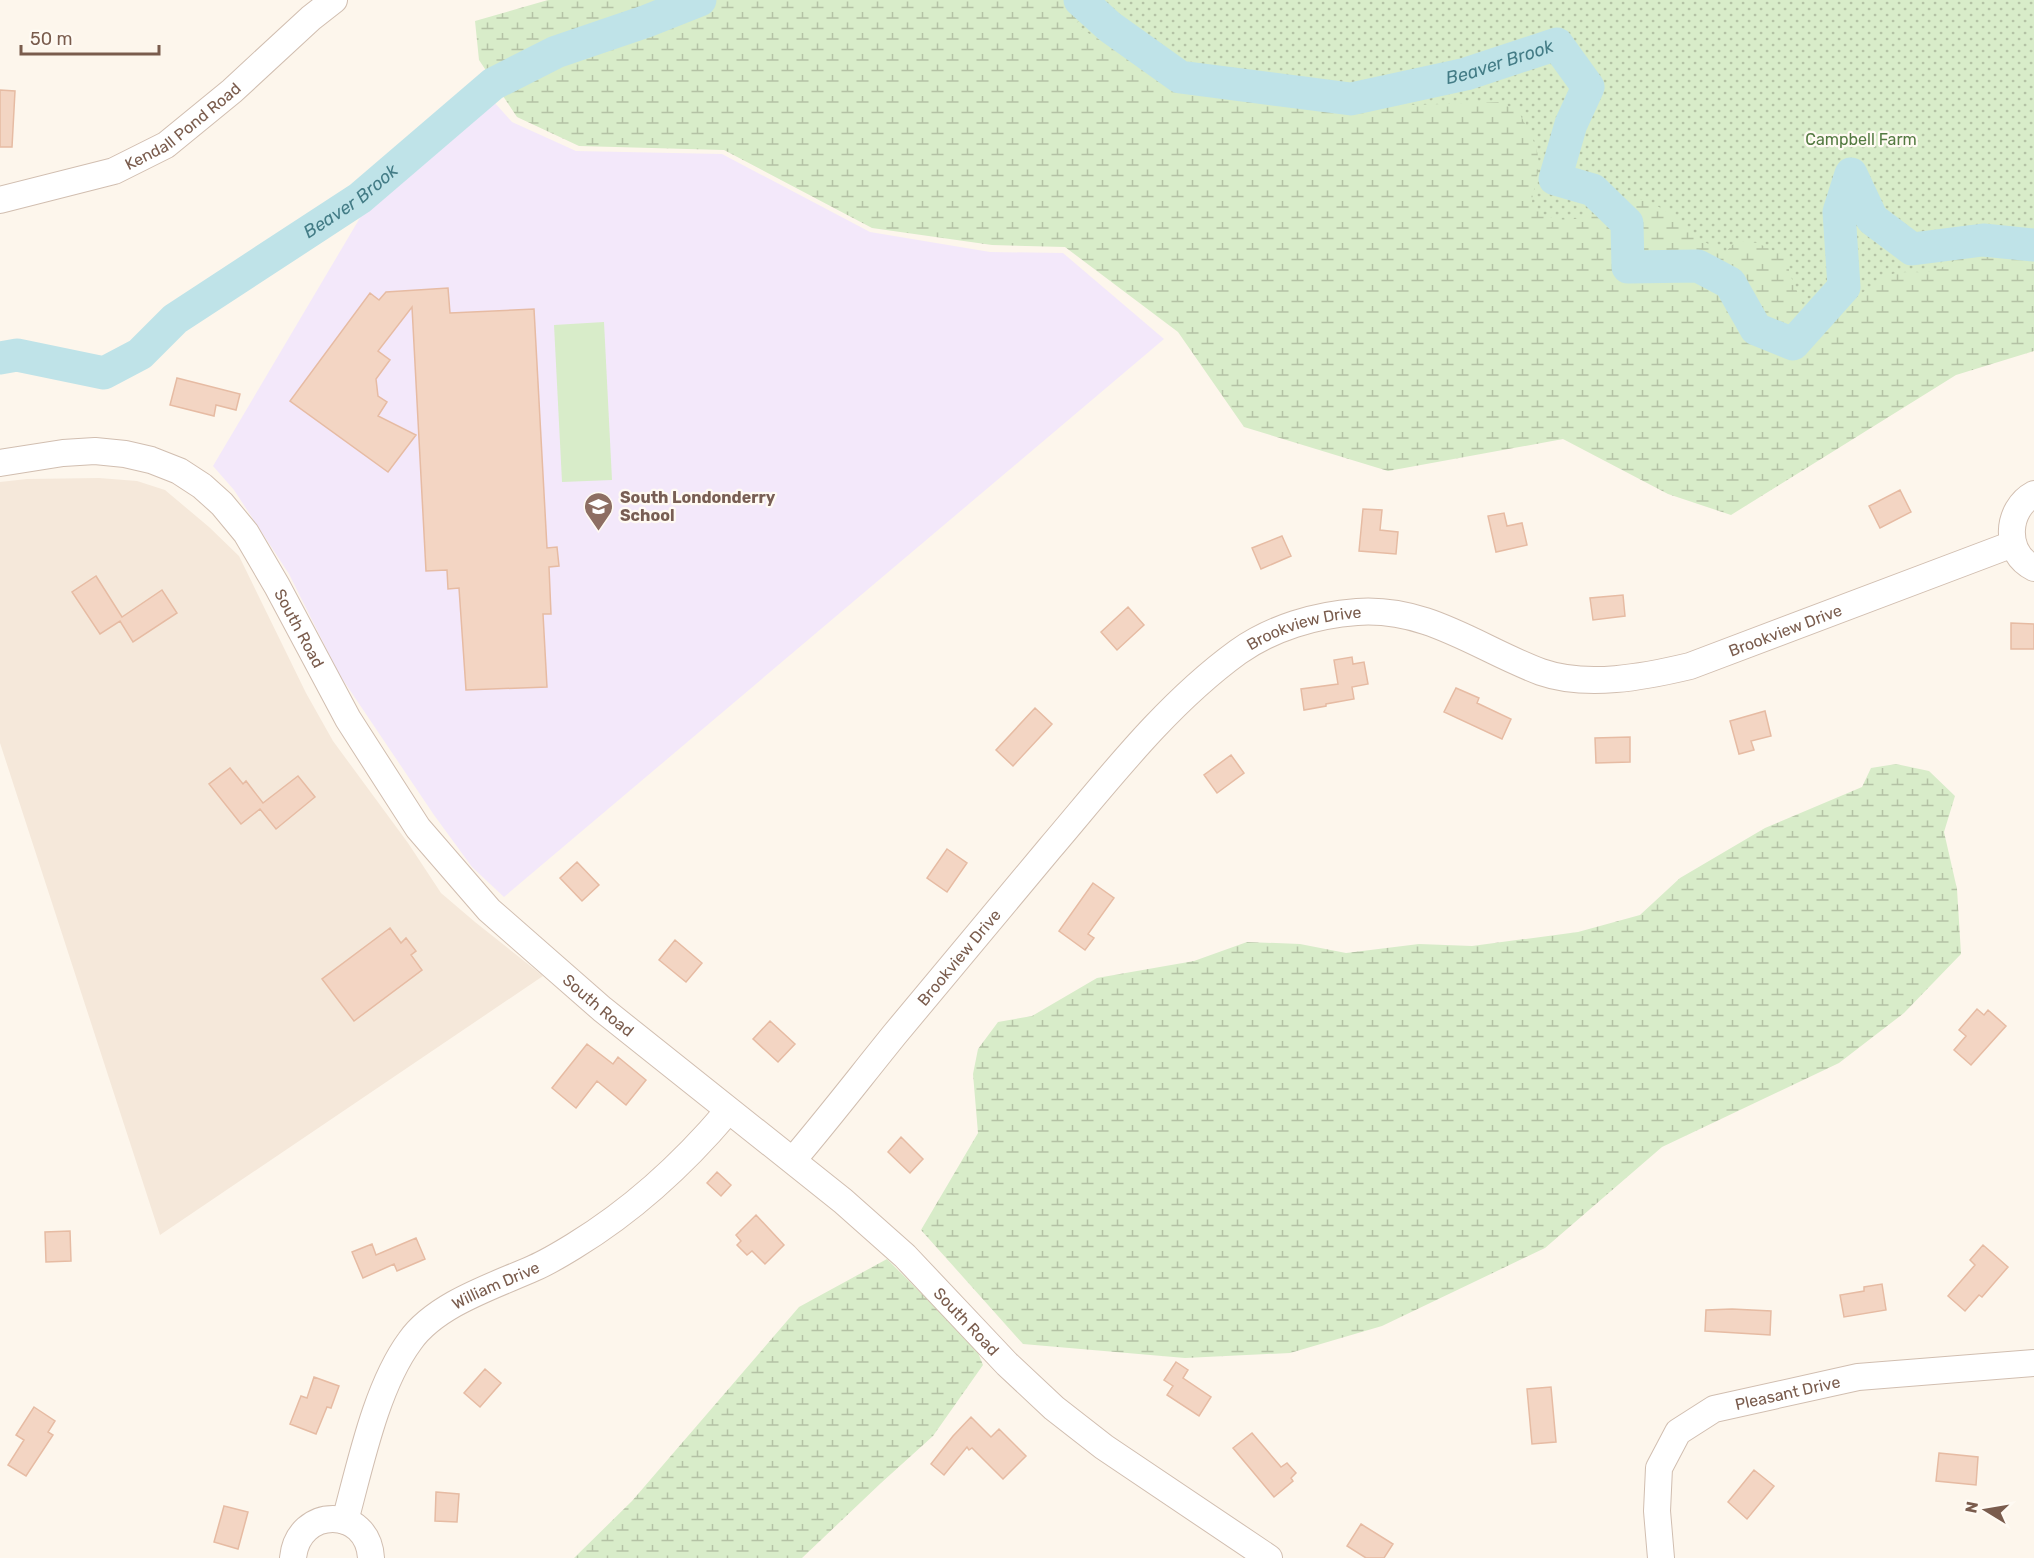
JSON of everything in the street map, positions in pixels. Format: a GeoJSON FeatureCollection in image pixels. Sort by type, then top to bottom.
{"type":"FeatureCollection","features":[{"type":"Feature","properties":{"kind":"street","name":"Kendall Pond Road"},"geometry":{"type":"LineString","coordinates":[[0,200],[114,171],[166,145],[232,91],[311,18],[334,0]]}},
{"type":"Feature","properties":{"kind":"street","name":"South Road"},"geometry":{"type":"LineString","coordinates":[[0,463],[63,453],[95,451],[125,454],[151,460],[178,471],[202,486],[222,504],[246,533],[348,719],[418,828],[489,910],[602,1009],[728,1111],[793,1160],[905,1256],[1007,1364],[1054,1408],[1114,1454],[1269,1558]]}},
{"type":"Feature","properties":{"kind":"street"},"geometry":{"type":"LineString","coordinates":[[2034,494],[2020,504],[2013,516],[2011,530],[2013,544],[2020,556],[2034,568]]}},
{"type":"Feature","properties":{"kind":"street","name":"Brookview Drive"},"geometry":{"type":"LineString","coordinates":[[793,1160],[908,1018],[1143,740],[1188,693],[1238,652],[1257,641],[1286,627],[1317,617],[1359,612],[1402,615],[1443,626],[1542,672],[1563,677],[1605,680],[1648,676],[1690,666],[2013,544]]}},
{"type":"Feature","properties":{"kind":"street","name":"William Drive"},"geometry":{"type":"LineString","coordinates":[[345,1521],[387,1382],[397,1360],[411,1339],[450,1306],[538,1267],[611,1221],[660,1182],[703,1140],[728,1111]]}},
{"type":"Feature","properties":{"kind":"street","name":"Pleasant Drive"},"geometry":{"type":"LineString","coordinates":[[1661,1558],[1657,1511],[1659,1468],[1678,1432],[1714,1409],[1858,1377],[2034,1362]]}},
{"type":"Feature","properties":{"kind":"street"},"geometry":{"type":"LineString","coordinates":[[293,1558],[299,1536],[308,1527],[320,1521],[332,1519],[345,1521],[356,1527],[365,1537],[371,1558]]}},
{"type":"Feature","properties":{"kind":"shaded area","name":"South Londonderry School"},"geometry":{"type":"Polygon","coordinates":[[[494,102],[512,122],[576,151],[722,154],[870,232],[990,252],[1063,253],[1164,339],[504,897],[472,867],[434,815],[339,674],[289,574],[234,490],[213,466],[364,211],[494,102]]]}},
{"type":"Feature","properties":{"kind":"shaded area"},"geometry":{"type":"Polygon","coordinates":[[[99,478],[137,481],[165,490],[239,556],[306,693],[333,741],[408,843],[441,893],[543,976],[160,1235],[0,743],[0,482],[27,479],[99,478]]]}},
{"type":"Feature","properties":{"kind":"green space"},"geometry":{"type":"Polygon","coordinates":[[[548,0],[1861,0],[2034,120],[2034,351],[1956,375],[1731,515],[1668,494],[1563,439],[1388,471],[1244,427],[1178,332],[1065,247],[992,245],[872,228],[724,150],[579,146],[517,117],[479,60],[475,21],[548,0]]]}},
{"type":"Feature","properties":{"kind":"green space","name":"Campbell Farm"},"geometry":{"type":"Polygon","coordinates":[[[1102,0],[2034,0],[2034,261],[1993,252],[1971,252],[1932,271],[1888,276],[1827,318],[1815,315],[1804,308],[1789,272],[1789,262],[1783,255],[1757,243],[1741,241],[1732,245],[1725,253],[1689,231],[1679,220],[1644,200],[1629,198],[1611,209],[1575,219],[1552,218],[1542,213],[1532,204],[1539,163],[1538,154],[1517,108],[1501,102],[1415,105],[1346,101],[1245,90],[1156,62],[1102,41],[1074,25],[1102,0]]]}},
{"type":"Feature","properties":{"kind":"green space"},"geometry":{"type":"Polygon","coordinates":[[[604,322],[612,480],[562,482],[554,325],[604,322]]]}},
{"type":"Feature","properties":{"kind":"green space"},"geometry":{"type":"Polygon","coordinates":[[[1896,764],[1929,771],[1955,796],[1944,832],[1957,889],[1961,954],[1904,1013],[1839,1063],[1662,1147],[1545,1248],[1382,1326],[1290,1353],[1185,1358],[1023,1344],[921,1230],[978,1133],[973,1074],[978,1049],[998,1022],[1032,1016],[1097,978],[1194,961],[1247,942],[1300,944],[1346,953],[1419,944],[1472,946],[1578,932],[1640,915],[1680,878],[1765,828],[1862,787],[1871,768],[1896,764]]]}},
{"type":"Feature","properties":{"kind":"green space"},"geometry":{"type":"Polygon","coordinates":[[[887,1259],[976,1348],[983,1365],[933,1436],[802,1558],[574,1558],[632,1501],[799,1307],[887,1259]]]}},
{"type":"Feature","properties":{"kind":"building"},"geometry":{"type":"Polygon","coordinates":[[[0,90],[15,91],[12,147],[0,147],[0,90]]]}},
{"type":"Feature","properties":{"kind":"building"},"geometry":{"type":"Polygon","coordinates":[[[448,288],[450,313],[534,309],[547,548],[557,547],[559,566],[549,567],[551,614],[543,614],[547,687],[466,690],[459,588],[448,589],[447,570],[426,571],[412,307],[378,351],[390,360],[376,379],[378,396],[387,402],[378,416],[416,435],[388,472],[290,401],[370,293],[379,300],[386,292],[448,288]]]}},
{"type":"Feature","properties":{"kind":"building"},"geometry":{"type":"Polygon","coordinates":[[[177,378],[240,394],[236,410],[216,405],[214,416],[170,405],[177,378]]]}},
{"type":"Feature","properties":{"kind":"building"},"geometry":{"type":"Polygon","coordinates":[[[1900,490],[1911,512],[1880,528],[1869,506],[1900,490]]]}},
{"type":"Feature","properties":{"kind":"building"},"geometry":{"type":"Polygon","coordinates":[[[1363,509],[1382,510],[1380,530],[1398,532],[1396,554],[1359,551],[1363,509]]]}},
{"type":"Feature","properties":{"kind":"building"},"geometry":{"type":"Polygon","coordinates":[[[1504,513],[1507,526],[1522,523],[1527,545],[1496,552],[1488,516],[1504,513]]]}},
{"type":"Feature","properties":{"kind":"building"},"geometry":{"type":"Polygon","coordinates":[[[1282,536],[1291,556],[1261,569],[1252,548],[1282,536]]]}},
{"type":"Feature","properties":{"kind":"building"},"geometry":{"type":"Polygon","coordinates":[[[96,576],[122,617],[162,590],[177,613],[133,642],[120,621],[100,634],[72,592],[96,576]]]}},
{"type":"Feature","properties":{"kind":"building"},"geometry":{"type":"Polygon","coordinates":[[[1623,595],[1625,616],[1593,620],[1590,598],[1623,595]]]}},
{"type":"Feature","properties":{"kind":"building"},"geometry":{"type":"Polygon","coordinates":[[[1128,607],[1144,625],[1117,650],[1101,632],[1128,607]]]}},
{"type":"Feature","properties":{"kind":"building"},"geometry":{"type":"Polygon","coordinates":[[[2011,623],[2034,624],[2034,649],[2011,649],[2011,623]]]}},
{"type":"Feature","properties":{"kind":"building"},"geometry":{"type":"Polygon","coordinates":[[[1352,657],[1353,664],[1364,662],[1368,684],[1352,687],[1354,699],[1304,710],[1301,689],[1338,684],[1334,660],[1352,657]]]}},
{"type":"Feature","properties":{"kind":"building"},"geometry":{"type":"Polygon","coordinates":[[[1456,688],[1479,698],[1477,703],[1511,719],[1502,739],[1444,712],[1456,688]]]}},
{"type":"Feature","properties":{"kind":"building"},"geometry":{"type":"Polygon","coordinates":[[[1035,708],[1052,724],[1013,766],[996,750],[1035,708]]]}},
{"type":"Feature","properties":{"kind":"building"},"geometry":{"type":"Polygon","coordinates":[[[1765,711],[1771,736],[1751,741],[1754,750],[1739,754],[1730,721],[1765,711]]]}},
{"type":"Feature","properties":{"kind":"building"},"geometry":{"type":"Polygon","coordinates":[[[1630,737],[1630,762],[1596,763],[1595,738],[1630,737]]]}},
{"type":"Feature","properties":{"kind":"building"},"geometry":{"type":"Polygon","coordinates":[[[1231,755],[1244,773],[1217,793],[1204,775],[1231,755]]]}},
{"type":"Feature","properties":{"kind":"building"},"geometry":{"type":"Polygon","coordinates":[[[230,768],[243,784],[246,781],[263,803],[298,776],[315,797],[276,829],[260,809],[241,824],[209,784],[230,768]]]}},
{"type":"Feature","properties":{"kind":"building"},"geometry":{"type":"Polygon","coordinates":[[[947,849],[967,863],[947,892],[927,878],[947,849]]]}},
{"type":"Feature","properties":{"kind":"building"},"geometry":{"type":"Polygon","coordinates":[[[577,862],[599,885],[582,901],[560,878],[577,862]]]}},
{"type":"Feature","properties":{"kind":"building"},"geometry":{"type":"Polygon","coordinates":[[[1093,883],[1114,898],[1088,934],[1094,938],[1085,950],[1059,931],[1093,883]]]}},
{"type":"Feature","properties":{"kind":"building"},"geometry":{"type":"Polygon","coordinates":[[[390,928],[401,943],[406,938],[416,951],[411,955],[422,970],[354,1021],[322,979],[390,928]]]}},
{"type":"Feature","properties":{"kind":"building"},"geometry":{"type":"Polygon","coordinates":[[[675,940],[702,963],[686,982],[659,960],[675,940]]]}},
{"type":"Feature","properties":{"kind":"building"},"geometry":{"type":"Polygon","coordinates":[[[1977,1009],[1984,1015],[1988,1010],[2006,1026],[1971,1065],[1954,1050],[1966,1036],[1959,1030],[1977,1009]]]}},
{"type":"Feature","properties":{"kind":"building"},"geometry":{"type":"Polygon","coordinates":[[[770,1021],[795,1044],[778,1062],[753,1039],[770,1021]]]}},
{"type":"Feature","properties":{"kind":"building"},"geometry":{"type":"Polygon","coordinates":[[[587,1044],[613,1064],[618,1057],[646,1080],[626,1105],[597,1081],[576,1108],[552,1088],[587,1044]]]}},
{"type":"Feature","properties":{"kind":"building"},"geometry":{"type":"Polygon","coordinates":[[[901,1137],[923,1159],[910,1173],[888,1152],[901,1137]]]}},
{"type":"Feature","properties":{"kind":"building"},"geometry":{"type":"Polygon","coordinates":[[[717,1172],[731,1185],[721,1196],[707,1183],[717,1172]]]}},
{"type":"Feature","properties":{"kind":"building"},"geometry":{"type":"Polygon","coordinates":[[[756,1215],[784,1245],[765,1264],[752,1251],[747,1255],[737,1245],[741,1241],[736,1235],[756,1215]]]}},
{"type":"Feature","properties":{"kind":"building"},"geometry":{"type":"Polygon","coordinates":[[[70,1231],[71,1261],[46,1262],[45,1232],[70,1231]]]}},
{"type":"Feature","properties":{"kind":"building"},"geometry":{"type":"Polygon","coordinates":[[[416,1238],[425,1259],[397,1271],[394,1264],[363,1278],[352,1252],[372,1244],[376,1255],[416,1238]]]}},
{"type":"Feature","properties":{"kind":"building"},"geometry":{"type":"Polygon","coordinates":[[[1983,1245],[2008,1267],[1982,1297],[1979,1295],[1965,1311],[1948,1296],[1975,1265],[1970,1260],[1983,1245]]]}},
{"type":"Feature","properties":{"kind":"building"},"geometry":{"type":"Polygon","coordinates":[[[1882,1284],[1886,1310],[1844,1317],[1840,1295],[1864,1291],[1864,1287],[1882,1284]]]}},
{"type":"Feature","properties":{"kind":"building"},"geometry":{"type":"Polygon","coordinates":[[[1706,1310],[1771,1311],[1770,1335],[1705,1331],[1706,1310]]]}},
{"type":"Feature","properties":{"kind":"building"},"geometry":{"type":"Polygon","coordinates":[[[1176,1362],[1188,1370],[1183,1378],[1211,1397],[1199,1416],[1167,1395],[1173,1386],[1164,1380],[1176,1362]]]}},
{"type":"Feature","properties":{"kind":"building"},"geometry":{"type":"Polygon","coordinates":[[[485,1369],[501,1383],[480,1407],[464,1393],[485,1369]]]}},
{"type":"Feature","properties":{"kind":"building"},"geometry":{"type":"Polygon","coordinates":[[[314,1377],[339,1386],[331,1408],[327,1407],[316,1434],[290,1424],[301,1396],[307,1398],[314,1377]]]}},
{"type":"Feature","properties":{"kind":"building"},"geometry":{"type":"Polygon","coordinates":[[[1551,1387],[1556,1442],[1532,1444],[1527,1389],[1551,1387]]]}},
{"type":"Feature","properties":{"kind":"building"},"geometry":{"type":"Polygon","coordinates":[[[34,1407],[55,1421],[48,1432],[53,1435],[26,1476],[8,1465],[24,1440],[16,1435],[34,1407]]]}},
{"type":"Feature","properties":{"kind":"building"},"geometry":{"type":"Polygon","coordinates":[[[971,1417],[991,1437],[999,1429],[1026,1456],[1003,1479],[972,1448],[969,1450],[967,1447],[944,1475],[931,1464],[971,1417]]]}},
{"type":"Feature","properties":{"kind":"building"},"geometry":{"type":"Polygon","coordinates":[[[1252,1433],[1281,1467],[1287,1463],[1296,1473],[1291,1478],[1293,1481],[1274,1497],[1233,1448],[1252,1433]]]}},
{"type":"Feature","properties":{"kind":"building"},"geometry":{"type":"Polygon","coordinates":[[[1939,1453],[1978,1457],[1976,1485],[1936,1481],[1939,1453]]]}},
{"type":"Feature","properties":{"kind":"building"},"geometry":{"type":"Polygon","coordinates":[[[1754,1470],[1774,1486],[1747,1519],[1728,1502],[1754,1470]]]}},
{"type":"Feature","properties":{"kind":"building"},"geometry":{"type":"Polygon","coordinates":[[[436,1492],[459,1494],[457,1522],[435,1521],[436,1492]]]}},
{"type":"Feature","properties":{"kind":"building"},"geometry":{"type":"Polygon","coordinates":[[[224,1506],[248,1512],[238,1549],[214,1542],[224,1506]]]}},
{"type":"Feature","properties":{"kind":"building"},"geometry":{"type":"Polygon","coordinates":[[[1361,1524],[1393,1544],[1384,1558],[1366,1558],[1347,1546],[1361,1524]]]}},
{"type":"Feature","properties":{"kind":"waterway","name":"Beaver Brook"},"geometry":{"type":"LineString","coordinates":[[0,358],[17,355],[104,373],[140,354],[175,319],[360,198],[493,84],[556,52],[700,0]]}},
{"type":"Feature","properties":{"kind":"waterway","name":"Beaver Brook"},"geometry":{"type":"LineString","coordinates":[[1080,0],[1110,27],[1180,77],[1351,99],[1466,74],[1557,44],[1588,87],[1571,124],[1555,179],[1593,190],[1627,223],[1628,267],[1698,266],[1730,283],[1756,329],[1793,344],[1844,287],[1839,212],[1851,174],[1872,219],[1912,249],[1983,240],[2034,245]]}},
{"type":"Feature","properties":{"kind":"place","name":"South Londonderry School"},"geometry":{"type":"Point","coordinates":[599,532]}}]}
